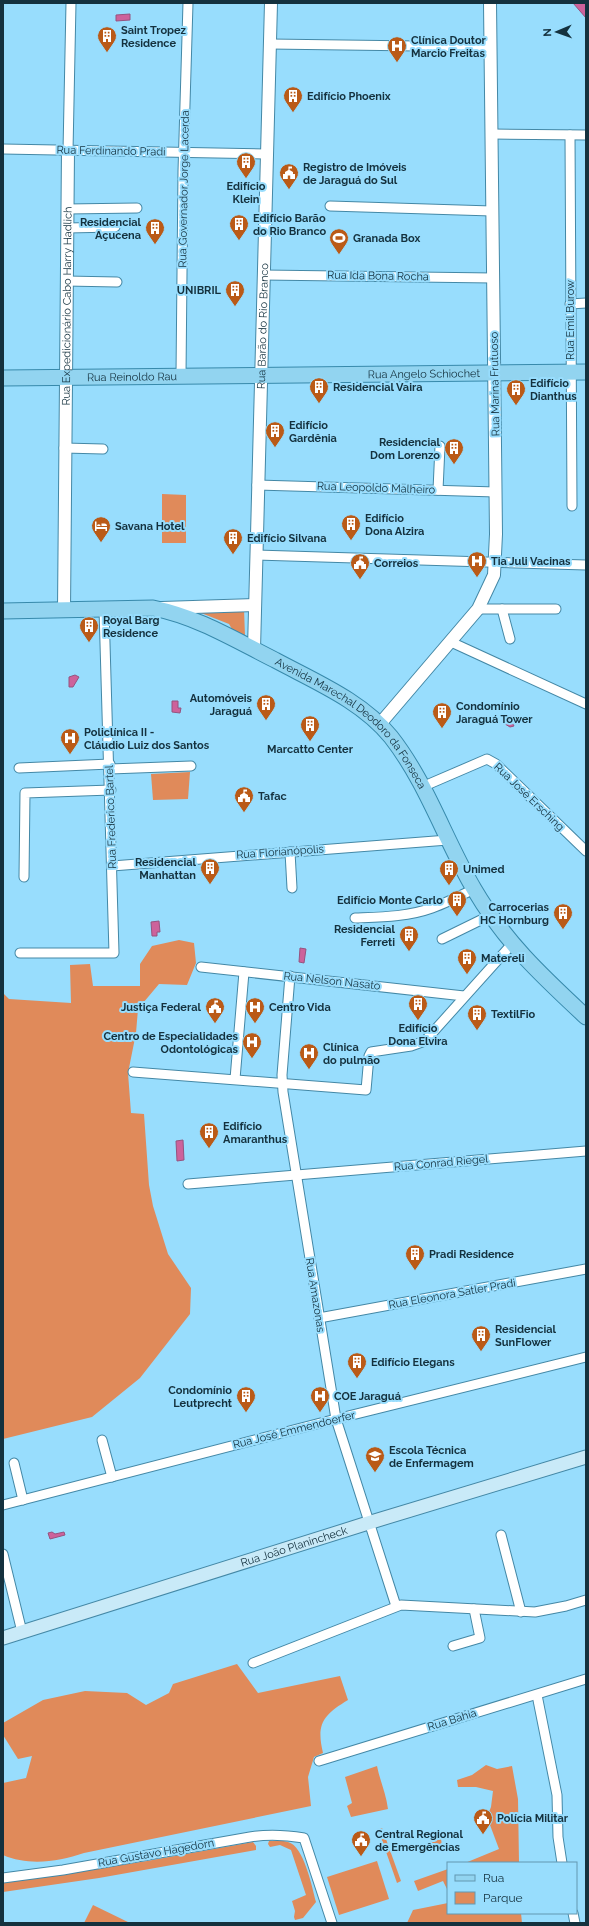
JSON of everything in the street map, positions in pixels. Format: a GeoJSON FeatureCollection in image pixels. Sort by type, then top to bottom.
{"type":"FeatureCollection","features":[{"type":"Feature","properties":{"kind":"main road","name":"Rua Angelo Schiochet"},"geometry":{"type":"LineString","coordinates":[[261,374],[586,372]]}},
{"type":"Feature","properties":{"kind":"main road","name":"Rua Reinoldo Rau"},"geometry":{"type":"LineString","coordinates":[[3,378],[261,374]]}},
{"type":"Feature","properties":{"kind":"main road","name":"Avenida Marechal Deodoro da Fonseca"},"geometry":{"type":"LineString","coordinates":[[3,611],[153,608],[177,613],[201,622],[352,702],[379,724],[404,756],[422,787],[474,889],[512,944],[535,970],[586,1017]]}},
{"type":"Feature","properties":{"kind":"main road","name":"Rua João Planincheck"},"geometry":{"type":"LineString","coordinates":[[3,1638],[368,1523],[586,1457]]}},
{"type":"Feature","properties":{"kind":"street","name":"Rua Expedicionário Cabo Harry Hadlich"},"geometry":{"type":"LineString","coordinates":[[64,610],[64,448],[71,3]]}},
{"type":"Feature","properties":{"kind":"street","name":"Rua Governador Jorge Lacerda"},"geometry":{"type":"LineString","coordinates":[[181,375],[183,152],[188,3]]}},
{"type":"Feature","properties":{"kind":"street","name":"Rua Barão do Rio Branco"},"geometry":{"type":"LineString","coordinates":[[254,649],[257,485],[271,3]]}},
{"type":"Feature","properties":{"kind":"street","name":"Rua Marina Frutuoso"},"geometry":{"type":"LineString","coordinates":[[379,724],[478,609],[494,575],[496,563],[490,3]]}},
{"type":"Feature","properties":{"kind":"street"},"geometry":{"type":"LineString","coordinates":[[270,44],[491,46]]}},
{"type":"Feature","properties":{"kind":"street"},"geometry":{"type":"LineString","coordinates":[[492,134],[586,135]]}},
{"type":"Feature","properties":{"kind":"street","name":"Rua Emil Burow"},"geometry":{"type":"LineString","coordinates":[[570,135],[572,506]]}},
{"type":"Feature","properties":{"kind":"street","name":"Rua Ferdinando Pradi"},"geometry":{"type":"LineString","coordinates":[[3,149],[266,154]]}},
{"type":"Feature","properties":{"kind":"street"},"geometry":{"type":"LineString","coordinates":[[330,206],[492,211]]}},
{"type":"Feature","properties":{"kind":"street"},"geometry":{"type":"LineString","coordinates":[[67,209],[137,208]]}},
{"type":"Feature","properties":{"kind":"street"},"geometry":{"type":"LineString","coordinates":[[67,228],[115,227]]}},
{"type":"Feature","properties":{"kind":"street","name":"Rua Ida Bona Rocha"},"geometry":{"type":"LineString","coordinates":[[263,275],[493,278]]}},
{"type":"Feature","properties":{"kind":"street"},"geometry":{"type":"LineString","coordinates":[[66,281],[117,282]]}},
{"type":"Feature","properties":{"kind":"street"},"geometry":{"type":"LineString","coordinates":[[570,304],[586,303]]}},
{"type":"Feature","properties":{"kind":"street"},"geometry":{"type":"LineString","coordinates":[[438,490],[440,446]]}},
{"type":"Feature","properties":{"kind":"street"},"geometry":{"type":"LineString","coordinates":[[64,448],[103,449]]}},
{"type":"Feature","properties":{"kind":"street","name":"Rua Leopoldo Malheiro"},"geometry":{"type":"LineString","coordinates":[[257,485],[496,492]]}},
{"type":"Feature","properties":{"kind":"street"},"geometry":{"type":"LineString","coordinates":[[256,555],[586,565]]}},
{"type":"Feature","properties":{"kind":"street"},"geometry":{"type":"LineString","coordinates":[[153,608],[255,604]]}},
{"type":"Feature","properties":{"kind":"street","name":"Rua Frederico Bartel"},"geometry":{"type":"LineString","coordinates":[[20,953],[114,953],[110,767],[104,609]]}},
{"type":"Feature","properties":{"kind":"street"},"geometry":{"type":"LineString","coordinates":[[478,609],[556,609]]}},
{"type":"Feature","properties":{"kind":"street"},"geometry":{"type":"LineString","coordinates":[[502,609],[510,639]]}},
{"type":"Feature","properties":{"kind":"street"},"geometry":{"type":"LineString","coordinates":[[451,642],[586,704]]}},
{"type":"Feature","properties":{"kind":"street","name":"Rua José Ersching"},"geometry":{"type":"LineString","coordinates":[[422,787],[487,759],[496,764],[586,851]]}},
{"type":"Feature","properties":{"kind":"street"},"geometry":{"type":"LineString","coordinates":[[19,768],[191,766]]}},
{"type":"Feature","properties":{"kind":"street"},"geometry":{"type":"LineString","coordinates":[[24,877],[25,793],[110,790]]}},
{"type":"Feature","properties":{"kind":"street","name":"Rua Florianópolis"},"geometry":{"type":"LineString","coordinates":[[112,866],[448,840]]}},
{"type":"Feature","properties":{"kind":"street"},"geometry":{"type":"LineString","coordinates":[[290,852],[292,888]]}},
{"type":"Feature","properties":{"kind":"street"},"geometry":{"type":"LineString","coordinates":[[355,918],[395,916],[417,912],[432,908],[474,889]]}},
{"type":"Feature","properties":{"kind":"street"},"geometry":{"type":"LineString","coordinates":[[442,939],[491,915]]}},
{"type":"Feature","properties":{"kind":"street"},"geometry":{"type":"LineString","coordinates":[[134,1072],[282,1082],[366,1090],[369,1056],[371,1052],[411,1046],[425,1041],[512,944]]}},
{"type":"Feature","properties":{"kind":"street","name":"Rua Nelson Nasato"},"geometry":{"type":"LineString","coordinates":[[201,967],[464,996]]}},
{"type":"Feature","properties":{"kind":"street"},"geometry":{"type":"LineString","coordinates":[[235,1079],[244,972]]}},
{"type":"Feature","properties":{"kind":"street","name":"Rua Amazonas"},"geometry":{"type":"LineString","coordinates":[[290,976],[282,1082],[319,1318],[336,1419],[368,1523],[396,1606]]}},
{"type":"Feature","properties":{"kind":"street","name":"Rua Conrad Riegel"},"geometry":{"type":"LineString","coordinates":[[188,1184],[586,1151]]}},
{"type":"Feature","properties":{"kind":"street","name":"Rua Eleonora Satler Pradi"},"geometry":{"type":"LineString","coordinates":[[319,1318],[586,1269]]}},
{"type":"Feature","properties":{"kind":"street","name":"Rua José Emmendoerfer"},"geometry":{"type":"LineString","coordinates":[[3,1505],[336,1419],[586,1357]]}},
{"type":"Feature","properties":{"kind":"street"},"geometry":{"type":"LineString","coordinates":[[102,1440],[112,1477]]}},
{"type":"Feature","properties":{"kind":"street"},"geometry":{"type":"LineString","coordinates":[[14,1463],[23,1500]]}},
{"type":"Feature","properties":{"kind":"street"},"geometry":{"type":"LineString","coordinates":[[500,1535],[520,1612]]}},
{"type":"Feature","properties":{"kind":"street"},"geometry":{"type":"LineString","coordinates":[[3,1554],[22,1632]]}},
{"type":"Feature","properties":{"kind":"street"},"geometry":{"type":"LineString","coordinates":[[253,1663],[396,1606],[405,1605],[520,1612],[549,1610],[586,1600]]}},
{"type":"Feature","properties":{"kind":"street"},"geometry":{"type":"LineString","coordinates":[[453,1646],[480,1638],[474,1609]]}},
{"type":"Feature","properties":{"kind":"street","name":"Rua Bahia"},"geometry":{"type":"LineString","coordinates":[[319,1761],[586,1679]]}},
{"type":"Feature","properties":{"kind":"street"},"geometry":{"type":"LineString","coordinates":[[537,1695],[557,1795],[558,1837],[562,1862]]}},
{"type":"Feature","properties":{"kind":"street","name":"Rua Gustavo Hagedorn"},"geometry":{"type":"LineString","coordinates":[[3,1878],[63,1870],[257,1836],[275,1835],[298,1837],[304,1838],[306,1843],[332,1923]]}},
{"type":"Feature","properties":{"kind":"green space"},"geometry":{"type":"Polygon","coordinates":[[[162,494],[186,495],[186,543],[162,543],[162,494]]]}},
{"type":"Feature","properties":{"kind":"green space"},"geometry":{"type":"Polygon","coordinates":[[[244,609],[245,636],[232,629],[229,624],[196,611],[244,609]]]}},
{"type":"Feature","properties":{"kind":"green space"},"geometry":{"type":"Polygon","coordinates":[[[190,772],[188,799],[153,800],[151,774],[190,772]]]}},
{"type":"Feature","properties":{"kind":"green space"},"geometry":{"type":"Polygon","coordinates":[[[179,940],[194,943],[196,963],[187,985],[159,984],[138,1009],[136,1033],[128,1073],[131,1113],[144,1114],[149,1185],[153,1206],[168,1254],[191,1288],[190,1314],[140,1378],[92,1417],[3,1439],[3,993],[9,999],[71,1003],[70,965],[90,964],[93,986],[140,986],[140,964],[152,946],[179,940]]]}},
{"type":"Feature","properties":{"kind":"green space"},"geometry":{"type":"Polygon","coordinates":[[[237,1664],[258,1693],[340,1676],[348,1700],[339,1705],[327,1716],[321,1727],[320,1735],[323,1753],[314,1757],[308,1777],[311,1806],[84,1853],[64,1859],[33,1862],[23,1861],[3,1855],[3,1783],[26,1778],[32,1756],[18,1759],[3,1735],[3,1723],[43,1700],[85,1691],[127,1693],[146,1705],[169,1693],[173,1684],[237,1664]]]}},
{"type":"Feature","properties":{"kind":"green space"},"geometry":{"type":"Polygon","coordinates":[[[486,1765],[497,1769],[512,1766],[518,1799],[519,1862],[467,1862],[499,1849],[487,1817],[491,1807],[493,1791],[476,1787],[458,1787],[457,1780],[472,1775],[486,1765]]]}},
{"type":"Feature","properties":{"kind":"green space"},"geometry":{"type":"Polygon","coordinates":[[[377,1766],[388,1809],[351,1817],[347,1806],[352,1803],[345,1777],[377,1766]]]}},
{"type":"Feature","properties":{"kind":"green space"},"geometry":{"type":"Polygon","coordinates":[[[382,1828],[401,1881],[397,1883],[378,1829],[382,1828]]]}},
{"type":"Feature","properties":{"kind":"green space"},"geometry":{"type":"Polygon","coordinates":[[[434,1837],[438,1837],[440,1838],[440,1846],[434,1847],[431,1844],[431,1840],[434,1837]]]}},
{"type":"Feature","properties":{"kind":"green space"},"geometry":{"type":"Polygon","coordinates":[[[269,1841],[288,1842],[294,1845],[303,1859],[310,1877],[316,1902],[303,1918],[295,1920],[294,1917],[295,1911],[292,1901],[306,1895],[291,1850],[280,1845],[270,1847],[268,1844],[269,1841]]]}},
{"type":"Feature","properties":{"kind":"green space"},"geometry":{"type":"Polygon","coordinates":[[[253,1842],[256,1846],[256,1850],[99,1878],[3,1892],[3,1883],[147,1861],[253,1842]]]}},
{"type":"Feature","properties":{"kind":"green space"},"geometry":{"type":"Polygon","coordinates":[[[377,1861],[389,1899],[339,1915],[327,1877],[377,1861]]]}},
{"type":"Feature","properties":{"kind":"green space"},"geometry":{"type":"Polygon","coordinates":[[[447,1869],[447,1889],[443,1881],[418,1891],[414,1881],[447,1869]]]}},
{"type":"Feature","properties":{"kind":"green space"},"geometry":{"type":"Polygon","coordinates":[[[447,1903],[447,1914],[521,1914],[522,1923],[407,1923],[413,1910],[447,1903]]]}},
{"type":"Feature","properties":{"kind":"green space"},"geometry":{"type":"Polygon","coordinates":[[[93,1905],[130,1923],[84,1923],[93,1905]]]}},
{"type":"Feature","properties":{"kind":"shaded area"},"geometry":{"type":"Polygon","coordinates":[[[573,3],[586,3],[586,18],[573,3]]]}},
{"type":"Feature","properties":{"kind":"shaded area"},"geometry":{"type":"Polygon","coordinates":[[[130,14],[130,20],[116,21],[116,15],[130,14]]]}},
{"type":"Feature","properties":{"kind":"shaded area"},"geometry":{"type":"Polygon","coordinates":[[[287,168],[294,168],[293,179],[287,179],[287,168]]]}},
{"type":"Feature","properties":{"kind":"shaded area"},"geometry":{"type":"Polygon","coordinates":[[[75,675],[79,677],[73,687],[69,687],[69,677],[75,675]]]}},
{"type":"Feature","properties":{"kind":"shaded area"},"geometry":{"type":"Polygon","coordinates":[[[172,701],[178,701],[178,708],[181,708],[180,713],[172,712],[172,701]]]}},
{"type":"Feature","properties":{"kind":"shaded area"},"geometry":{"type":"Polygon","coordinates":[[[511,716],[513,718],[512,722],[514,726],[510,727],[505,724],[504,720],[506,717],[511,716]]]}},
{"type":"Feature","properties":{"kind":"shaded area"},"geometry":{"type":"Polygon","coordinates":[[[159,921],[160,932],[157,932],[157,936],[152,936],[151,922],[159,921]]]}},
{"type":"Feature","properties":{"kind":"shaded area"},"geometry":{"type":"Polygon","coordinates":[[[300,948],[306,949],[304,963],[299,962],[300,948]]]}},
{"type":"Feature","properties":{"kind":"shaded area"},"geometry":{"type":"Polygon","coordinates":[[[183,1140],[184,1160],[177,1161],[176,1141],[183,1140]]]}},
{"type":"Feature","properties":{"kind":"shaded area"},"geometry":{"type":"Polygon","coordinates":[[[52,1532],[55,1534],[64,1532],[65,1535],[50,1539],[48,1533],[52,1532]]]}},
{"type":"Feature","properties":{"kind":"place","name":"Saint Tropez Residence"},"geometry":{"type":"Point","coordinates":[107,53]}},
{"type":"Feature","properties":{"kind":"place","name":"Clínica Doutor Marcio Freitas"},"geometry":{"type":"Point","coordinates":[397,63]}},
{"type":"Feature","properties":{"kind":"place","name":"Edifício Phoenix"},"geometry":{"type":"Point","coordinates":[293,113]}},
{"type":"Feature","properties":{"kind":"place","name":"Edifício Klein"},"geometry":{"type":"Point","coordinates":[246,179]}},
{"type":"Feature","properties":{"kind":"place","name":"Registro de Imóveis de Jaraguá do Sul"},"geometry":{"type":"Point","coordinates":[289,190]}},
{"type":"Feature","properties":{"kind":"place","name":"Edifício Barão do Rio Branco"},"geometry":{"type":"Point","coordinates":[239,241]}},
{"type":"Feature","properties":{"kind":"place","name":"Residencial Açucena"},"geometry":{"type":"Point","coordinates":[155,245]}},
{"type":"Feature","properties":{"kind":"place","name":"Granada Box"},"geometry":{"type":"Point","coordinates":[339,255]}},
{"type":"Feature","properties":{"kind":"place","name":"UNIBRIL"},"geometry":{"type":"Point","coordinates":[235,307]}},
{"type":"Feature","properties":{"kind":"place","name":"Residencial Vaira"},"geometry":{"type":"Point","coordinates":[319,404]}},
{"type":"Feature","properties":{"kind":"place","name":"Edifício Dianthus"},"geometry":{"type":"Point","coordinates":[516,406]}},
{"type":"Feature","properties":{"kind":"place","name":"Edifício Gardênia"},"geometry":{"type":"Point","coordinates":[275,448]}},
{"type":"Feature","properties":{"kind":"place","name":"Residencial Dom Lorenzo"},"geometry":{"type":"Point","coordinates":[454,465]}},
{"type":"Feature","properties":{"kind":"place","name":"Edifício Dona Alzira"},"geometry":{"type":"Point","coordinates":[351,541]}},
{"type":"Feature","properties":{"kind":"place","name":"Savana Hotel"},"geometry":{"type":"Point","coordinates":[101,543]}},
{"type":"Feature","properties":{"kind":"place","name":"Edifício Silvana"},"geometry":{"type":"Point","coordinates":[233,555]}},
{"type":"Feature","properties":{"kind":"place","name":"Tia Juli Vacinas"},"geometry":{"type":"Point","coordinates":[477,578]}},
{"type":"Feature","properties":{"kind":"place","name":"Correios"},"geometry":{"type":"Point","coordinates":[360,580]}},
{"type":"Feature","properties":{"kind":"place","name":"Royal Barg Residence"},"geometry":{"type":"Point","coordinates":[89,643]}},
{"type":"Feature","properties":{"kind":"place","name":"Automóveis Jaraguá"},"geometry":{"type":"Point","coordinates":[266,721]}},
{"type":"Feature","properties":{"kind":"place","name":"Condomínio Jaraguá Tower"},"geometry":{"type":"Point","coordinates":[442,729]}},
{"type":"Feature","properties":{"kind":"place","name":"Marcatto Center"},"geometry":{"type":"Point","coordinates":[310,742]}},
{"type":"Feature","properties":{"kind":"place","name":"Policlínica II - Cláudio Luiz dos Santos"},"geometry":{"type":"Point","coordinates":[70,755]}},
{"type":"Feature","properties":{"kind":"place","name":"Tafac"},"geometry":{"type":"Point","coordinates":[244,813]}},
{"type":"Feature","properties":{"kind":"place","name":"Residencial Manhattan"},"geometry":{"type":"Point","coordinates":[210,885]}},
{"type":"Feature","properties":{"kind":"place","name":"Unimed"},"geometry":{"type":"Point","coordinates":[449,886]}},
{"type":"Feature","properties":{"kind":"place","name":"Edifício Monte Carlo"},"geometry":{"type":"Point","coordinates":[457,917]}},
{"type":"Feature","properties":{"kind":"place","name":"Carrocerias HC Hornburg"},"geometry":{"type":"Point","coordinates":[563,930]}},
{"type":"Feature","properties":{"kind":"place","name":"Residencial Ferreti"},"geometry":{"type":"Point","coordinates":[409,952]}},
{"type":"Feature","properties":{"kind":"place","name":"Matereli"},"geometry":{"type":"Point","coordinates":[467,975]}},
{"type":"Feature","properties":{"kind":"place","name":"Edifício Dona Elvira"},"geometry":{"type":"Point","coordinates":[418,1021]}},
{"type":"Feature","properties":{"kind":"place","name":"Justiça Federal"},"geometry":{"type":"Point","coordinates":[215,1024]}},
{"type":"Feature","properties":{"kind":"place","name":"Centro Vida"},"geometry":{"type":"Point","coordinates":[255,1024]}},
{"type":"Feature","properties":{"kind":"place","name":"TextilFio"},"geometry":{"type":"Point","coordinates":[477,1031]}},
{"type":"Feature","properties":{"kind":"place","name":"Centro de Especialidades Odontológicas"},"geometry":{"type":"Point","coordinates":[252,1059]}},
{"type":"Feature","properties":{"kind":"place","name":"Clínica do pulmão"},"geometry":{"type":"Point","coordinates":[309,1070]}},
{"type":"Feature","properties":{"kind":"place","name":"Edifício Amaranthus"},"geometry":{"type":"Point","coordinates":[209,1149]}},
{"type":"Feature","properties":{"kind":"place","name":"Pradi Residence"},"geometry":{"type":"Point","coordinates":[415,1271]}},
{"type":"Feature","properties":{"kind":"place","name":"Residencial SunFlower"},"geometry":{"type":"Point","coordinates":[481,1352]}},
{"type":"Feature","properties":{"kind":"place","name":"Edifício Elegans"},"geometry":{"type":"Point","coordinates":[357,1379]}},
{"type":"Feature","properties":{"kind":"place","name":"Condomínio Leutprecht"},"geometry":{"type":"Point","coordinates":[246,1413]}},
{"type":"Feature","properties":{"kind":"place","name":"COE Jaraguá"},"geometry":{"type":"Point","coordinates":[320,1413]}},
{"type":"Feature","properties":{"kind":"place","name":"Escola Técnica de Enfermagem"},"geometry":{"type":"Point","coordinates":[375,1473]}},
{"type":"Feature","properties":{"kind":"place","name":"Polícia Militar"},"geometry":{"type":"Point","coordinates":[483,1835]}},
{"type":"Feature","properties":{"kind":"place","name":"Central Regional de Emergências"},"geometry":{"type":"Point","coordinates":[361,1857]}}]}
